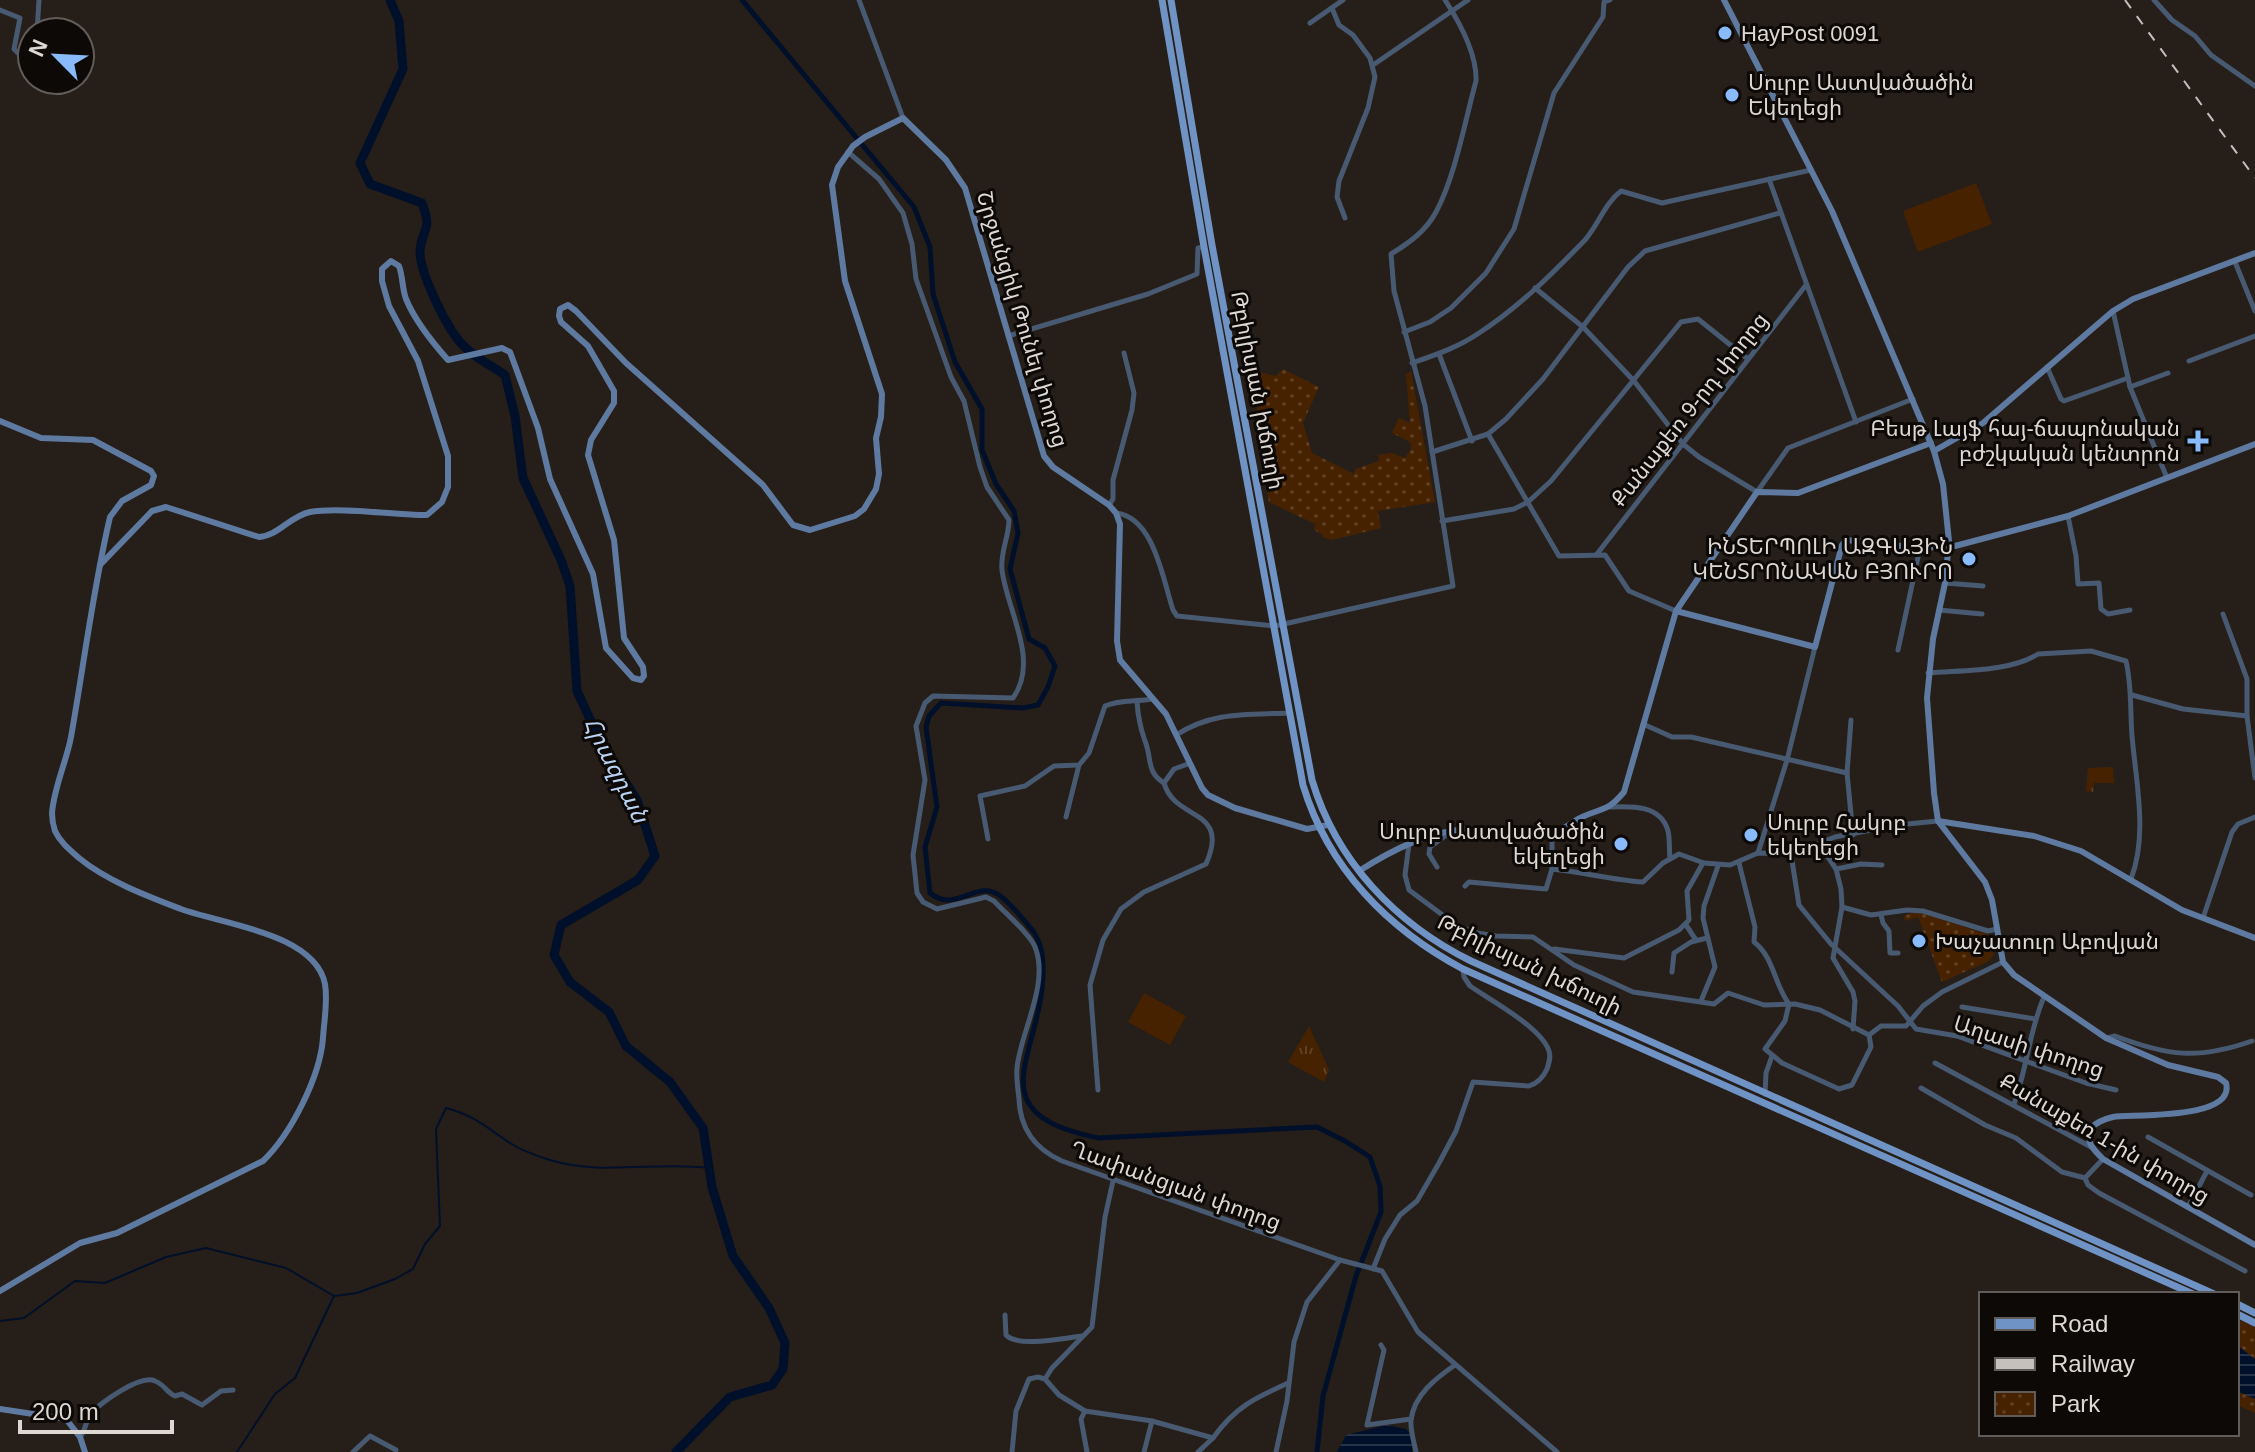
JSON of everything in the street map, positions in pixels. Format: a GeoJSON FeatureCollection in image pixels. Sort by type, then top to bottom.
{"type":"FeatureCollection","features":[{"type":"Feature","properties":{"kind":"main road","name":"Թբիլիսյան խճուղի"},"geometry":{"type":"LineString","coordinates":[[1162,0],[1204,247],[1280,626],[1312,780],[1328,825],[1359,871],[1395,911],[1456,953],[1686,1063],[1765,1094],[1783,1106]]}},
{"type":"Feature","properties":{"kind":"main road","name":"Թբիլիսյան խճուղի"},"geometry":{"type":"LineString","coordinates":[[1171,0],[1280,626],[1290,713],[1303,785],[1319,828],[1350,876],[1387,918],[1430,950],[1463,969],[1686,1063],[2154,1271],[2209,1292]]}},
{"type":"Feature","properties":{"kind":"main road","name":"Թբիլիսյան խճուղի"},"geometry":{"type":"LineString","coordinates":[[2154,1271],[2190,1292]]}},
{"type":"Feature","properties":{"kind":"street","name":"Շրջանցիկ Թունել փողոց"},"geometry":{"type":"LineString","coordinates":[[859,0],[903,118],[946,160],[965,188],[1044,456],[1053,467],[1116,513]]}},
{"type":"Feature","properties":{"kind":"street"},"geometry":{"type":"LineString","coordinates":[[1310,23],[1343,0]]}},
{"type":"Feature","properties":{"kind":"street"},"geometry":{"type":"LineString","coordinates":[[1328,825],[1307,829],[1218,800],[1202,788],[1166,714],[1125,669],[1118,650],[1120,524],[1116,513],[1126,514],[1148,537],[1177,616],[1280,626],[1453,586],[1425,406],[1394,291],[1391,254],[1408,244],[1435,214],[1445,193],[1476,81],[1477,69],[1445,0]]}},
{"type":"Feature","properties":{"kind":"street"},"geometry":{"type":"LineString","coordinates":[[1373,66],[1468,0]]}},
{"type":"Feature","properties":{"kind":"street"},"geometry":{"type":"LineString","coordinates":[[1404,332],[1430,322],[1451,308],[1486,273],[1514,229],[1554,93],[1603,17],[1604,2],[1610,0]]}},
{"type":"Feature","properties":{"kind":"street"},"geometry":{"type":"LineString","coordinates":[[1724,0],[1832,211],[1913,399],[1943,484],[1949,547],[1928,673],[1927,698],[1939,823],[1985,882],[1992,900],[2003,962],[2014,975],[2106,1038],[2168,1065],[2218,1077],[2226,1083],[2228,1090],[2222,1100],[2198,1109],[2102,1120],[2088,1133],[2091,1147]]}},
{"type":"Feature","properties":{"kind":"street"},"geometry":{"type":"LineString","coordinates":[[2154,0],[2172,20],[2195,36],[2211,55],[2255,86]]}},
{"type":"Feature","properties":{"kind":"street"},"geometry":{"type":"LineString","coordinates":[[1332,8],[1339,25],[1358,40],[1373,66],[1375,77],[1368,108],[1339,181],[1337,197],[1345,218]]}},
{"type":"Feature","properties":{"kind":"street"},"geometry":{"type":"LineString","coordinates":[[100,565],[152,511],[166,507],[259,537],[268,537],[289,521],[315,511],[427,515],[442,502],[448,487],[448,456],[418,361],[386,297],[382,269],[391,261],[399,266],[406,299],[431,341],[448,360],[502,348],[510,352],[538,428],[550,479],[593,574],[606,648],[633,678],[641,680],[643,667],[624,638],[614,540],[588,455],[589,445],[611,410],[615,397],[588,346],[561,322],[559,312],[568,305],[576,311],[626,363],[763,485],[793,525],[810,530],[855,516],[871,501],[876,489],[879,474],[876,438],[882,404],[880,383],[845,281],[831,195],[838,167],[850,149],[865,137],[903,118]]}},
{"type":"Feature","properties":{"kind":"street","name":"Ղափանցյան փողոց"},"geometry":{"type":"LineString","coordinates":[[850,149],[879,179],[903,213],[912,244],[916,279],[951,377],[964,401],[980,467],[987,487],[1009,520],[1001,559],[1025,667],[1020,688],[1013,698],[933,696],[925,703],[916,726],[925,780],[913,855],[917,893],[923,902],[937,909],[986,897],[994,901],[1035,945],[1038,959],[1037,995],[1017,1068],[1019,1107],[1025,1131],[1056,1158],[1113,1181],[1370,1269]]}},
{"type":"Feature","properties":{"kind":"street"},"geometry":{"type":"LineString","coordinates":[[1412,363],[1439,354],[1479,334],[1535,288],[1587,237],[1621,191],[1662,203],[1811,170]]}},
{"type":"Feature","properties":{"kind":"street"},"geometry":{"type":"LineString","coordinates":[[1769,179],[1856,422]]}},
{"type":"Feature","properties":{"kind":"street"},"geometry":{"type":"LineString","coordinates":[[1432,452],[1488,434],[1543,379],[1628,267],[1645,251],[1780,213]]}},
{"type":"Feature","properties":{"kind":"street"},"geometry":{"type":"LineString","coordinates":[[1008,336],[1148,294],[1197,274],[1198,248],[1204,247]]}},
{"type":"Feature","properties":{"kind":"street"},"geometry":{"type":"LineString","coordinates":[[1535,288],[1583,327],[1634,381],[1683,444],[1699,457],[1757,492],[1798,493],[1932,447],[1983,423],[2113,311],[2133,299],[2255,253]]}},
{"type":"Feature","properties":{"kind":"street"},"geometry":{"type":"LineString","coordinates":[[2235,262],[2255,311]]}},
{"type":"Feature","properties":{"kind":"street","name":"Քանաքեռ 9-րդ փողոց"},"geometry":{"type":"LineString","coordinates":[[1597,554],[1806,285]]}},
{"type":"Feature","properties":{"kind":"street"},"geometry":{"type":"LineString","coordinates":[[2113,311],[2130,387],[2167,478]]}},
{"type":"Feature","properties":{"kind":"street"},"geometry":{"type":"LineString","coordinates":[[1442,521],[1514,509],[1528,502],[1551,481],[1675,327],[1698,319],[1748,359]]}},
{"type":"Feature","properties":{"kind":"street"},"geometry":{"type":"LineString","coordinates":[[2189,361],[2255,336]]}},
{"type":"Feature","properties":{"kind":"street"},"geometry":{"type":"LineString","coordinates":[[1109,505],[1113,499],[1113,480],[1134,393],[1124,353]]}},
{"type":"Feature","properties":{"kind":"street"},"geometry":{"type":"LineString","coordinates":[[1439,354],[1472,441]]}},
{"type":"Feature","properties":{"kind":"street"},"geometry":{"type":"LineString","coordinates":[[2047,367],[2064,401],[2128,378]]}},
{"type":"Feature","properties":{"kind":"street"},"geometry":{"type":"LineString","coordinates":[[2130,387],[2168,373]]}},
{"type":"Feature","properties":{"kind":"street"},"geometry":{"type":"LineString","coordinates":[[1611,807],[1624,792],[1676,611],[1788,448],[1913,399]]}},
{"type":"Feature","properties":{"kind":"street"},"geometry":{"type":"LineString","coordinates":[[0,421],[41,438],[93,440],[153,473],[154,479],[151,485],[136,491],[115,508],[107,533],[70,744],[55,792],[51,818],[57,835],[88,866],[110,878],[182,909],[290,943],[309,957],[325,983],[322,1056],[295,1117],[278,1146],[263,1161],[117,1233],[80,1243],[0,1291]]}},
{"type":"Feature","properties":{"kind":"street"},"geometry":{"type":"LineString","coordinates":[[1488,434],[1559,556],[1597,554],[1607,557],[1629,591],[1676,611],[1815,647]]}},
{"type":"Feature","properties":{"kind":"street"},"geometry":{"type":"LineString","coordinates":[[1758,853],[1787,760],[1844,542],[1949,547],[2068,516],[2255,444]]}},
{"type":"Feature","properties":{"kind":"street"},"geometry":{"type":"LineString","coordinates":[[2068,516],[2078,584],[2099,583],[2101,609],[2108,614],[2130,610]]}},
{"type":"Feature","properties":{"kind":"street"},"geometry":{"type":"LineString","coordinates":[[107,533],[114,539],[125,538]]}},
{"type":"Feature","properties":{"kind":"street"},"geometry":{"type":"LineString","coordinates":[[1898,650],[1920,548]]}},
{"type":"Feature","properties":{"kind":"street"},"geometry":{"type":"LineString","coordinates":[[1945,583],[1983,586]]}},
{"type":"Feature","properties":{"kind":"street"},"geometry":{"type":"LineString","coordinates":[[1939,610],[1982,614]]}},
{"type":"Feature","properties":{"kind":"street"},"geometry":{"type":"LineString","coordinates":[[2223,614],[2247,679],[2247,716],[2255,778]]}},
{"type":"Feature","properties":{"kind":"street"},"geometry":{"type":"LineString","coordinates":[[1928,673],[1988,668],[2031,659],[2038,654],[2091,651],[2126,661],[2132,695],[2140,833],[2138,860],[2131,879]]}},
{"type":"Feature","properties":{"kind":"street"},"geometry":{"type":"LineString","coordinates":[[2132,695],[2183,709],[2247,716]]}},
{"type":"Feature","properties":{"kind":"street"},"geometry":{"type":"LineString","coordinates":[[1066,817],[1079,765],[1089,753],[1105,706],[1120,700],[1137,702],[1152,699]]}},
{"type":"Feature","properties":{"kind":"street"},"geometry":{"type":"LineString","coordinates":[[1098,1090],[1090,985],[1103,940],[1121,909],[1155,886],[1206,864],[1212,851],[1213,833],[1208,822],[1166,792],[1164,783],[1155,777],[1149,766],[1147,744],[1139,727],[1137,702]]}},
{"type":"Feature","properties":{"kind":"street"},"geometry":{"type":"LineString","coordinates":[[1176,735],[1195,723],[1222,716],[1290,713]]}},
{"type":"Feature","properties":{"kind":"street"},"geometry":{"type":"LineString","coordinates":[[1851,720],[1847,773],[1853,835]]}},
{"type":"Feature","properties":{"kind":"street"},"geometry":{"type":"LineString","coordinates":[[1643,724],[1676,738],[1691,737],[1847,773]]}},
{"type":"Feature","properties":{"kind":"street"},"geometry":{"type":"LineString","coordinates":[[1164,783],[1174,769],[1188,764]]}},
{"type":"Feature","properties":{"kind":"street"},"geometry":{"type":"LineString","coordinates":[[988,839],[980,796],[1025,786],[1054,766],[1079,765]]}},
{"type":"Feature","properties":{"kind":"street"},"geometry":{"type":"LineString","coordinates":[[1359,871],[1409,844],[1449,832],[1468,829],[1552,834],[1583,816],[1611,807],[1641,807],[1658,816],[1667,829],[1670,858]]}},
{"type":"Feature","properties":{"kind":"street"},"geometry":{"type":"LineString","coordinates":[[2203,919],[2232,832],[2238,824],[2255,817]]}},
{"type":"Feature","properties":{"kind":"street"},"geometry":{"type":"LineString","coordinates":[[1939,823],[1991,830],[2052,843],[2080,853],[2181,912],[2255,939]]}},
{"type":"Feature","properties":{"kind":"street"},"geometry":{"type":"LineString","coordinates":[[1552,869],[1586,873],[1607,880],[1643,882],[1670,858],[1681,855],[1718,865],[1739,863],[1758,853],[1791,854],[1835,837],[1897,825],[1939,823],[1992,828],[2081,851],[2182,910],[2255,939]]}},
{"type":"Feature","properties":{"kind":"street"},"geometry":{"type":"LineString","coordinates":[[1437,867],[1429,854],[1430,847],[1449,832]]}},
{"type":"Feature","properties":{"kind":"street"},"geometry":{"type":"LineString","coordinates":[[1465,886],[1469,882],[1543,890],[1548,886],[1552,869],[1552,834]]}},
{"type":"Feature","properties":{"kind":"street"},"geometry":{"type":"LineString","coordinates":[[1409,844],[1405,875],[1409,890],[1456,925],[1496,936],[1533,937],[1574,965],[1633,992],[1716,1004],[1729,993],[1764,1005],[1789,1004],[1820,1010],[1869,1035]]}},
{"type":"Feature","properties":{"kind":"street"},"geometry":{"type":"LineString","coordinates":[[1820,845],[1836,869],[1841,889],[1842,907],[1833,960],[1853,992],[1853,1029]]}},
{"type":"Feature","properties":{"kind":"street"},"geometry":{"type":"LineString","coordinates":[[1791,854],[1799,905],[1836,948],[1908,1016],[1910,1023]]}},
{"type":"Feature","properties":{"kind":"street"},"geometry":{"type":"LineString","coordinates":[[1553,949],[1624,958],[1642,951],[1686,925],[1690,917],[1687,891],[1704,863]]}},
{"type":"Feature","properties":{"kind":"street"},"geometry":{"type":"LineString","coordinates":[[1739,863],[1755,927],[1754,942],[1768,954],[1776,982],[1789,1004],[1785,1021],[1765,1049],[1772,1056],[1844,1089],[1852,1085],[1871,1047],[1869,1035]]}},
{"type":"Feature","properties":{"kind":"street"},"geometry":{"type":"LineString","coordinates":[[1836,869],[1861,864],[1882,865]]}},
{"type":"Feature","properties":{"kind":"street"},"geometry":{"type":"LineString","coordinates":[[1701,1001],[1715,967],[1703,925],[1704,906],[1718,865]]}},
{"type":"Feature","properties":{"kind":"street"},"geometry":{"type":"LineString","coordinates":[[1842,907],[1864,914],[1881,915],[1907,910],[1923,911],[1988,931],[1997,929]]}},
{"type":"Feature","properties":{"kind":"street"},"geometry":{"type":"LineString","coordinates":[[1881,915],[1889,931],[1890,953],[1898,953]]}},
{"type":"Feature","properties":{"kind":"street"},"geometry":{"type":"LineString","coordinates":[[1686,925],[1696,940]]}},
{"type":"Feature","properties":{"kind":"street"},"geometry":{"type":"LineString","coordinates":[[1672,972],[1674,953],[1696,940],[1707,938]]}},
{"type":"Feature","properties":{"kind":"street"},"geometry":{"type":"LineString","coordinates":[[1869,1035],[1877,1027],[1898,1028],[1910,1023],[1923,1006],[1942,992],[2003,962]]}},
{"type":"Feature","properties":{"kind":"street"},"geometry":{"type":"LineString","coordinates":[[1463,969],[1470,986],[1532,1029],[1550,1052],[1550,1062],[1545,1075],[1529,1086],[1473,1082],[1456,1131],[1439,1163],[1417,1201],[1400,1215],[1370,1269],[1382,1271],[1418,1332],[1557,1452]]}},
{"type":"Feature","properties":{"kind":"street"},"geometry":{"type":"LineString","coordinates":[[2014,1104],[2028,1061],[2035,1019],[2044,997]]}},
{"type":"Feature","properties":{"kind":"street"},"geometry":{"type":"LineString","coordinates":[[1962,1007],[2035,1019]]}},
{"type":"Feature","properties":{"kind":"street","name":"Աղասի փողոց"},"geometry":{"type":"LineString","coordinates":[[1910,1023],[1916,1029],[1957,1036],[2086,1083],[2116,1090]]}},
{"type":"Feature","properties":{"kind":"street"},"geometry":{"type":"LineString","coordinates":[[2106,1038],[2115,1036],[2171,1053],[2192,1054],[2219,1053],[2252,1041]]}},
{"type":"Feature","properties":{"kind":"street"},"geometry":{"type":"LineString","coordinates":[[1765,1094],[1766,1073],[1772,1056]]}},
{"type":"Feature","properties":{"kind":"street","name":"Քանաքեռ 1-ին փողոց"},"geometry":{"type":"LineString","coordinates":[[1935,1063],[2091,1147],[2103,1159],[2255,1245]]}},
{"type":"Feature","properties":{"kind":"street"},"geometry":{"type":"LineString","coordinates":[[1921,1088],[1985,1125],[2016,1138],[2062,1172],[2085,1178]]}},
{"type":"Feature","properties":{"kind":"street"},"geometry":{"type":"LineString","coordinates":[[2148,1137],[2251,1195]]}},
{"type":"Feature","properties":{"kind":"street"},"geometry":{"type":"LineString","coordinates":[[2085,1178],[2103,1159]]}},
{"type":"Feature","properties":{"kind":"street"},"geometry":{"type":"LineString","coordinates":[[2188,1207],[2207,1171]]}},
{"type":"Feature","properties":{"kind":"street"},"geometry":{"type":"LineString","coordinates":[[2085,1178],[2088,1185],[2099,1193],[2245,1271]]}},
{"type":"Feature","properties":{"kind":"street"},"geometry":{"type":"LineString","coordinates":[[1045,1379],[1092,1327],[1105,1217],[1113,1181]]}},
{"type":"Feature","properties":{"kind":"street"},"geometry":{"type":"LineString","coordinates":[[1276,1452],[1287,1401],[1294,1342],[1307,1302],[1340,1260]]}},
{"type":"Feature","properties":{"kind":"street"},"geometry":{"type":"LineString","coordinates":[[1005,1315],[1006,1335],[1011,1341],[1084,1336]]}},
{"type":"Feature","properties":{"kind":"street"},"geometry":{"type":"LineString","coordinates":[[1381,1345],[1384,1350],[1367,1425],[1411,1419]]}},
{"type":"Feature","properties":{"kind":"street"},"geometry":{"type":"LineString","coordinates":[[1416,1452],[1411,1419],[1420,1397],[1432,1381],[1455,1365]]}},
{"type":"Feature","properties":{"kind":"street"},"geometry":{"type":"LineString","coordinates":[[1012,1452],[1016,1411],[1029,1379],[1038,1377],[1045,1379],[1059,1395],[1085,1411],[1152,1421],[1213,1438]]}},
{"type":"Feature","properties":{"kind":"street"},"geometry":{"type":"LineString","coordinates":[[80,1437],[93,1410],[130,1385],[146,1379],[155,1380],[169,1394],[182,1394],[202,1405],[221,1391],[233,1390]]}},
{"type":"Feature","properties":{"kind":"street"},"geometry":{"type":"LineString","coordinates":[[1198,1452],[1228,1417],[1247,1403],[1288,1383]]}},
{"type":"Feature","properties":{"kind":"street"},"geometry":{"type":"LineString","coordinates":[[0,1409],[66,1419],[80,1437],[85,1452]]}},
{"type":"Feature","properties":{"kind":"street"},"geometry":{"type":"LineString","coordinates":[[1085,1411],[1081,1419],[1087,1452]]}},
{"type":"Feature","properties":{"kind":"street"},"geometry":{"type":"LineString","coordinates":[[1144,1452],[1152,1421]]}},
{"type":"Feature","properties":{"kind":"street"},"geometry":{"type":"LineString","coordinates":[[353,1452],[370,1436],[396,1450]]}},
{"type":"Feature","properties":{"kind":"green space"},"geometry":{"type":"Polygon","coordinates":[[[1976,183],[1992,224],[1918,252],[1903,211],[1976,183]]]}},
{"type":"Feature","properties":{"kind":"green space"},"geometry":{"type":"Polygon","coordinates":[[[1283,369],[1319,387],[1303,423],[1312,453],[1354,474],[1355,469],[1379,461],[1378,455],[1392,453],[1405,458],[1411,449],[1410,442],[1392,433],[1399,418],[1410,423],[1406,374],[1411,372],[1435,502],[1378,511],[1381,528],[1332,540],[1314,530],[1315,524],[1269,502],[1258,440],[1255,371],[1276,376],[1283,369]]]}},
{"type":"Feature","properties":{"kind":"green space"},"geometry":{"type":"Polygon","coordinates":[[[2113,767],[2114,783],[2094,783],[2093,792],[2086,791],[2088,768],[2113,767]]]}},
{"type":"Feature","properties":{"kind":"green space"},"geometry":{"type":"Polygon","coordinates":[[[1921,913],[1987,934],[1994,954],[1989,961],[1942,982],[1918,917],[1905,921],[1904,916],[1921,913]]]}},
{"type":"Feature","properties":{"kind":"green space"},"geometry":{"type":"Polygon","coordinates":[[[1144,993],[1186,1016],[1170,1045],[1128,1022],[1144,993]]]}},
{"type":"Feature","properties":{"kind":"green space"},"geometry":{"type":"Polygon","coordinates":[[[1309,1026],[1329,1070],[1324,1082],[1288,1062],[1309,1026]]]}},
{"type":"Feature","properties":{"kind":"green space"},"geometry":{"type":"Polygon","coordinates":[[[2239,1320],[2255,1327],[2255,1413],[2239,1406],[2239,1320]]]}},
{"type":"Feature","properties":{"kind":"water"},"geometry":{"type":"Polygon","coordinates":[[[2239,1347],[2255,1359],[2255,1399],[2239,1392],[2239,1347]]]}},
{"type":"Feature","properties":{"kind":"water"},"geometry":{"type":"Polygon","coordinates":[[[1387,1425],[1406,1429],[1412,1437],[1412,1452],[1337,1452],[1346,1435],[1387,1425]]]}},
{"type":"Feature","properties":{"kind":"waterway","name":"Հրազդան"},"geometry":{"type":"LineString","coordinates":[[390,0],[399,21],[403,69],[360,163],[370,184],[422,203],[427,225],[421,243],[421,260],[434,298],[460,342],[505,375],[515,416],[523,478],[570,586],[577,691],[602,745],[637,800],[655,856],[638,880],[561,925],[554,955],[570,982],[609,1012],[626,1046],[670,1082],[703,1128],[712,1187],[733,1256],[769,1308],[785,1343],[783,1369],[772,1385],[730,1397],[676,1452]]}},
{"type":"Feature","properties":{"kind":"waterway"},"geometry":{"type":"LineString","coordinates":[[742,0],[914,207],[930,247],[933,294],[955,362],[982,409],[982,450],[996,484],[1014,511],[1018,533],[1010,569],[1029,639],[1045,648],[1055,666],[1038,705],[1023,708],[941,703],[929,716],[926,727],[937,807],[925,847],[930,893],[949,900],[982,891],[999,895],[1030,927],[1040,946],[1043,972],[1040,1002],[1023,1077],[1026,1097],[1037,1113],[1060,1127],[1099,1138],[1317,1127],[1370,1157],[1380,1186],[1381,1212],[1356,1276],[1323,1396],[1317,1452]]}},
{"type":"Feature","properties":{"kind":"waterway"},"geometry":{"type":"LineString","coordinates":[[0,1321],[24,1318],[75,1281],[105,1283],[166,1257],[206,1248],[286,1268],[334,1296],[357,1293],[395,1279],[413,1269],[425,1244],[440,1226],[436,1129],[446,1108],[472,1118],[525,1151],[570,1165],[709,1168]]}},
{"type":"Feature","properties":{"kind":"waterway"},"geometry":{"type":"LineString","coordinates":[[237,1452],[275,1394],[295,1378],[334,1296]]}},
{"type":"Feature","properties":{"kind":"railway"},"geometry":{"type":"LineString","coordinates":[[2125,0],[2255,178]]}},
{"type":"Feature","properties":{"kind":"place","name":"HayPost 0091"},"geometry":{"type":"Point","coordinates":[1725,33]}},
{"type":"Feature","properties":{"kind":"place","name":"Սուրբ Աստվածածին Եկեղեցի"},"geometry":{"type":"Point","coordinates":[1732,95]}},
{"type":"Feature","properties":{"kind":"place","name":"Բեսթ Լայֆ հայ-ճապոնական բժշկական կենտրոն"},"geometry":{"type":"Point","coordinates":[2198,441]}},
{"type":"Feature","properties":{"kind":"place","name":"ԻՆՏԵՐՊՈԼԻ ԱԶԳԱՅԻՆ ԿԵՆՏՐՈՆԱԿԱՆ ԲՅՈՒՐՈ"},"geometry":{"type":"Point","coordinates":[1969,559]}},
{"type":"Feature","properties":{"kind":"place","name":"Սուրբ Հակոբ եկեղեցի"},"geometry":{"type":"Point","coordinates":[1751,835]}},
{"type":"Feature","properties":{"kind":"place","name":"Սուրբ Աստվածածին եկեղեցի"},"geometry":{"type":"Point","coordinates":[1621,844]}},
{"type":"Feature","properties":{"kind":"place","name":"Խաչատուր Աբովյան"},"geometry":{"type":"Point","coordinates":[1919,941]}}]}
